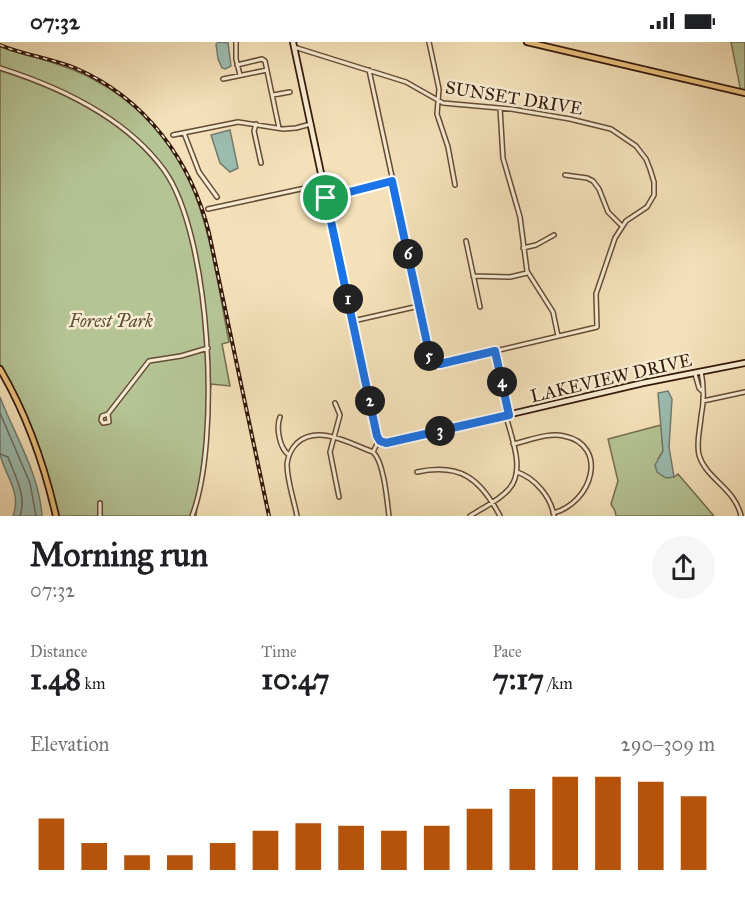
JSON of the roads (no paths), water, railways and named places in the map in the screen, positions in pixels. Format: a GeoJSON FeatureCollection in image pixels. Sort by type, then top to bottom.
{"type":"FeatureCollection","features":[{"type":"Feature","properties":{"kind":"main road"},"geometry":{"type":"LineString","coordinates":[[526,42],[745,93]]}},
{"type":"Feature","properties":{"kind":"main road"},"geometry":{"type":"LineString","coordinates":[[0,369],[29,428],[44,468],[56,516]]}},
{"type":"Feature","properties":{"kind":"street"},"geometry":{"type":"LineString","coordinates":[[236,42],[240,75]]}},
{"type":"Feature","properties":{"kind":"street"},"geometry":{"type":"LineString","coordinates":[[429,42],[437,78],[438,119],[448,147],[455,185]]}},
{"type":"Feature","properties":{"kind":"street"},"geometry":{"type":"LineString","coordinates":[[293,44],[379,440],[373,452]]}},
{"type":"Feature","properties":{"kind":"street","name":"SUNSET DRIVE"},"geometry":{"type":"LineString","coordinates":[[293,44],[406,82],[438,101],[545,114],[606,128],[616,131],[636,147],[646,159],[650,169],[654,182],[654,195],[647,207],[628,219],[615,238],[597,288],[597,327],[558,336]]}},
{"type":"Feature","properties":{"kind":"street"},"geometry":{"type":"LineString","coordinates":[[237,65],[264,59],[279,129]]}},
{"type":"Feature","properties":{"kind":"street"},"geometry":{"type":"LineString","coordinates":[[0,68],[44,84],[90,107],[130,134],[163,169],[176,189],[186,217],[201,291],[208,348],[206,445],[192,516]]}},
{"type":"Feature","properties":{"kind":"street"},"geometry":{"type":"LineString","coordinates":[[223,79],[267,70]]}},
{"type":"Feature","properties":{"kind":"street"},"geometry":{"type":"LineString","coordinates":[[369,70],[430,357],[434,363],[440,364],[558,336],[553,312],[527,273],[519,212],[503,158],[500,108]]}},
{"type":"Feature","properties":{"kind":"street"},"geometry":{"type":"LineString","coordinates":[[273,95],[290,92]]}},
{"type":"Feature","properties":{"kind":"street"},"geometry":{"type":"LineString","coordinates":[[173,135],[238,122],[279,129],[310,124]]}},
{"type":"Feature","properties":{"kind":"street"},"geometry":{"type":"LineString","coordinates":[[256,124],[254,131],[261,163]]}},
{"type":"Feature","properties":{"kind":"street"},"geometry":{"type":"LineString","coordinates":[[184,133],[199,172],[217,197]]}},
{"type":"Feature","properties":{"kind":"street"},"geometry":{"type":"LineString","coordinates":[[565,176],[587,178],[593,181],[599,189],[608,212],[622,226]]}},
{"type":"Feature","properties":{"kind":"street"},"geometry":{"type":"LineString","coordinates":[[326,198],[392,181]]}},
{"type":"Feature","properties":{"kind":"street"},"geometry":{"type":"LineString","coordinates":[[208,208],[324,184]]}},
{"type":"Feature","properties":{"kind":"street"},"geometry":{"type":"LineString","coordinates":[[523,248],[537,245],[554,236]]}},
{"type":"Feature","properties":{"kind":"street"},"geometry":{"type":"LineString","coordinates":[[466,241],[480,307]]}},
{"type":"Feature","properties":{"kind":"street"},"geometry":{"type":"LineString","coordinates":[[473,276],[510,277],[527,273]]}},
{"type":"Feature","properties":{"kind":"street"},"geometry":{"type":"LineString","coordinates":[[353,321],[419,306]]}},
{"type":"Feature","properties":{"kind":"street"},"geometry":{"type":"LineString","coordinates":[[108,414],[149,361],[191,354],[208,348]]}},
{"type":"Feature","properties":{"kind":"street"},"geometry":{"type":"LineString","coordinates":[[470,516],[510,489],[517,472],[495,351]]}},
{"type":"Feature","properties":{"kind":"street","name":"LAKEVIEW DRIVE"},"geometry":{"type":"LineString","coordinates":[[379,440],[388,443],[745,363]]}},
{"type":"Feature","properties":{"kind":"street"},"geometry":{"type":"LineString","coordinates":[[698,372],[704,387],[698,444],[700,458],[735,499],[741,516]]}},
{"type":"Feature","properties":{"kind":"street"},"geometry":{"type":"LineString","coordinates":[[702,402],[745,392]]}},
{"type":"Feature","properties":{"kind":"street"},"geometry":{"type":"LineString","coordinates":[[335,403],[340,415],[330,452],[339,497]]}},
{"type":"Feature","properties":{"kind":"street"},"geometry":{"type":"LineString","coordinates":[[280,417],[278,423],[283,450],[289,455]]}},
{"type":"Feature","properties":{"kind":"street"},"geometry":{"type":"LineString","coordinates":[[297,516],[287,469],[289,455],[296,444],[310,436],[319,435],[376,454],[389,516]]}},
{"type":"Feature","properties":{"kind":"street"},"geometry":{"type":"LineString","coordinates":[[513,444],[551,435],[561,435],[575,440],[587,452],[591,472],[587,488],[574,502],[554,515],[551,505],[534,482],[517,472]]}},
{"type":"Feature","properties":{"kind":"street"},"geometry":{"type":"LineString","coordinates":[[417,472],[444,469],[462,473],[476,482],[500,516]]}},
{"type":"Feature","properties":{"kind":"street"},"geometry":{"type":"LineString","coordinates":[[100,503],[100,516]]}},
{"type":"Feature","properties":{"kind":"water"},"geometry":{"type":"Polygon","coordinates":[[[228,43],[231,66],[225,69],[222,68],[218,59],[216,44],[228,43]]]}},
{"type":"Feature","properties":{"kind":"water"},"geometry":{"type":"Polygon","coordinates":[[[230,130],[238,168],[230,172],[220,163],[211,135],[230,130]]]}},
{"type":"Feature","properties":{"kind":"water"},"geometry":{"type":"Polygon","coordinates":[[[668,391],[672,399],[669,447],[674,477],[666,478],[657,472],[655,465],[663,451],[658,393],[668,391]]]}},
{"type":"Feature","properties":{"kind":"water"},"geometry":{"type":"Polygon","coordinates":[[[0,397],[26,455],[40,500],[42,516],[13,516],[14,492],[0,454],[0,397]]]}},
{"type":"Feature","properties":{"kind":"railway"},"geometry":{"type":"LineString","coordinates":[[0,45],[75,68],[100,81],[123,96],[143,114],[162,134],[177,157],[201,206],[209,233],[269,516]]}},
{"type":"Feature","properties":{"kind":"park label","name":"Forest Park"},"geometry":{"type":"Point","coordinates":[111,321]}}]}
